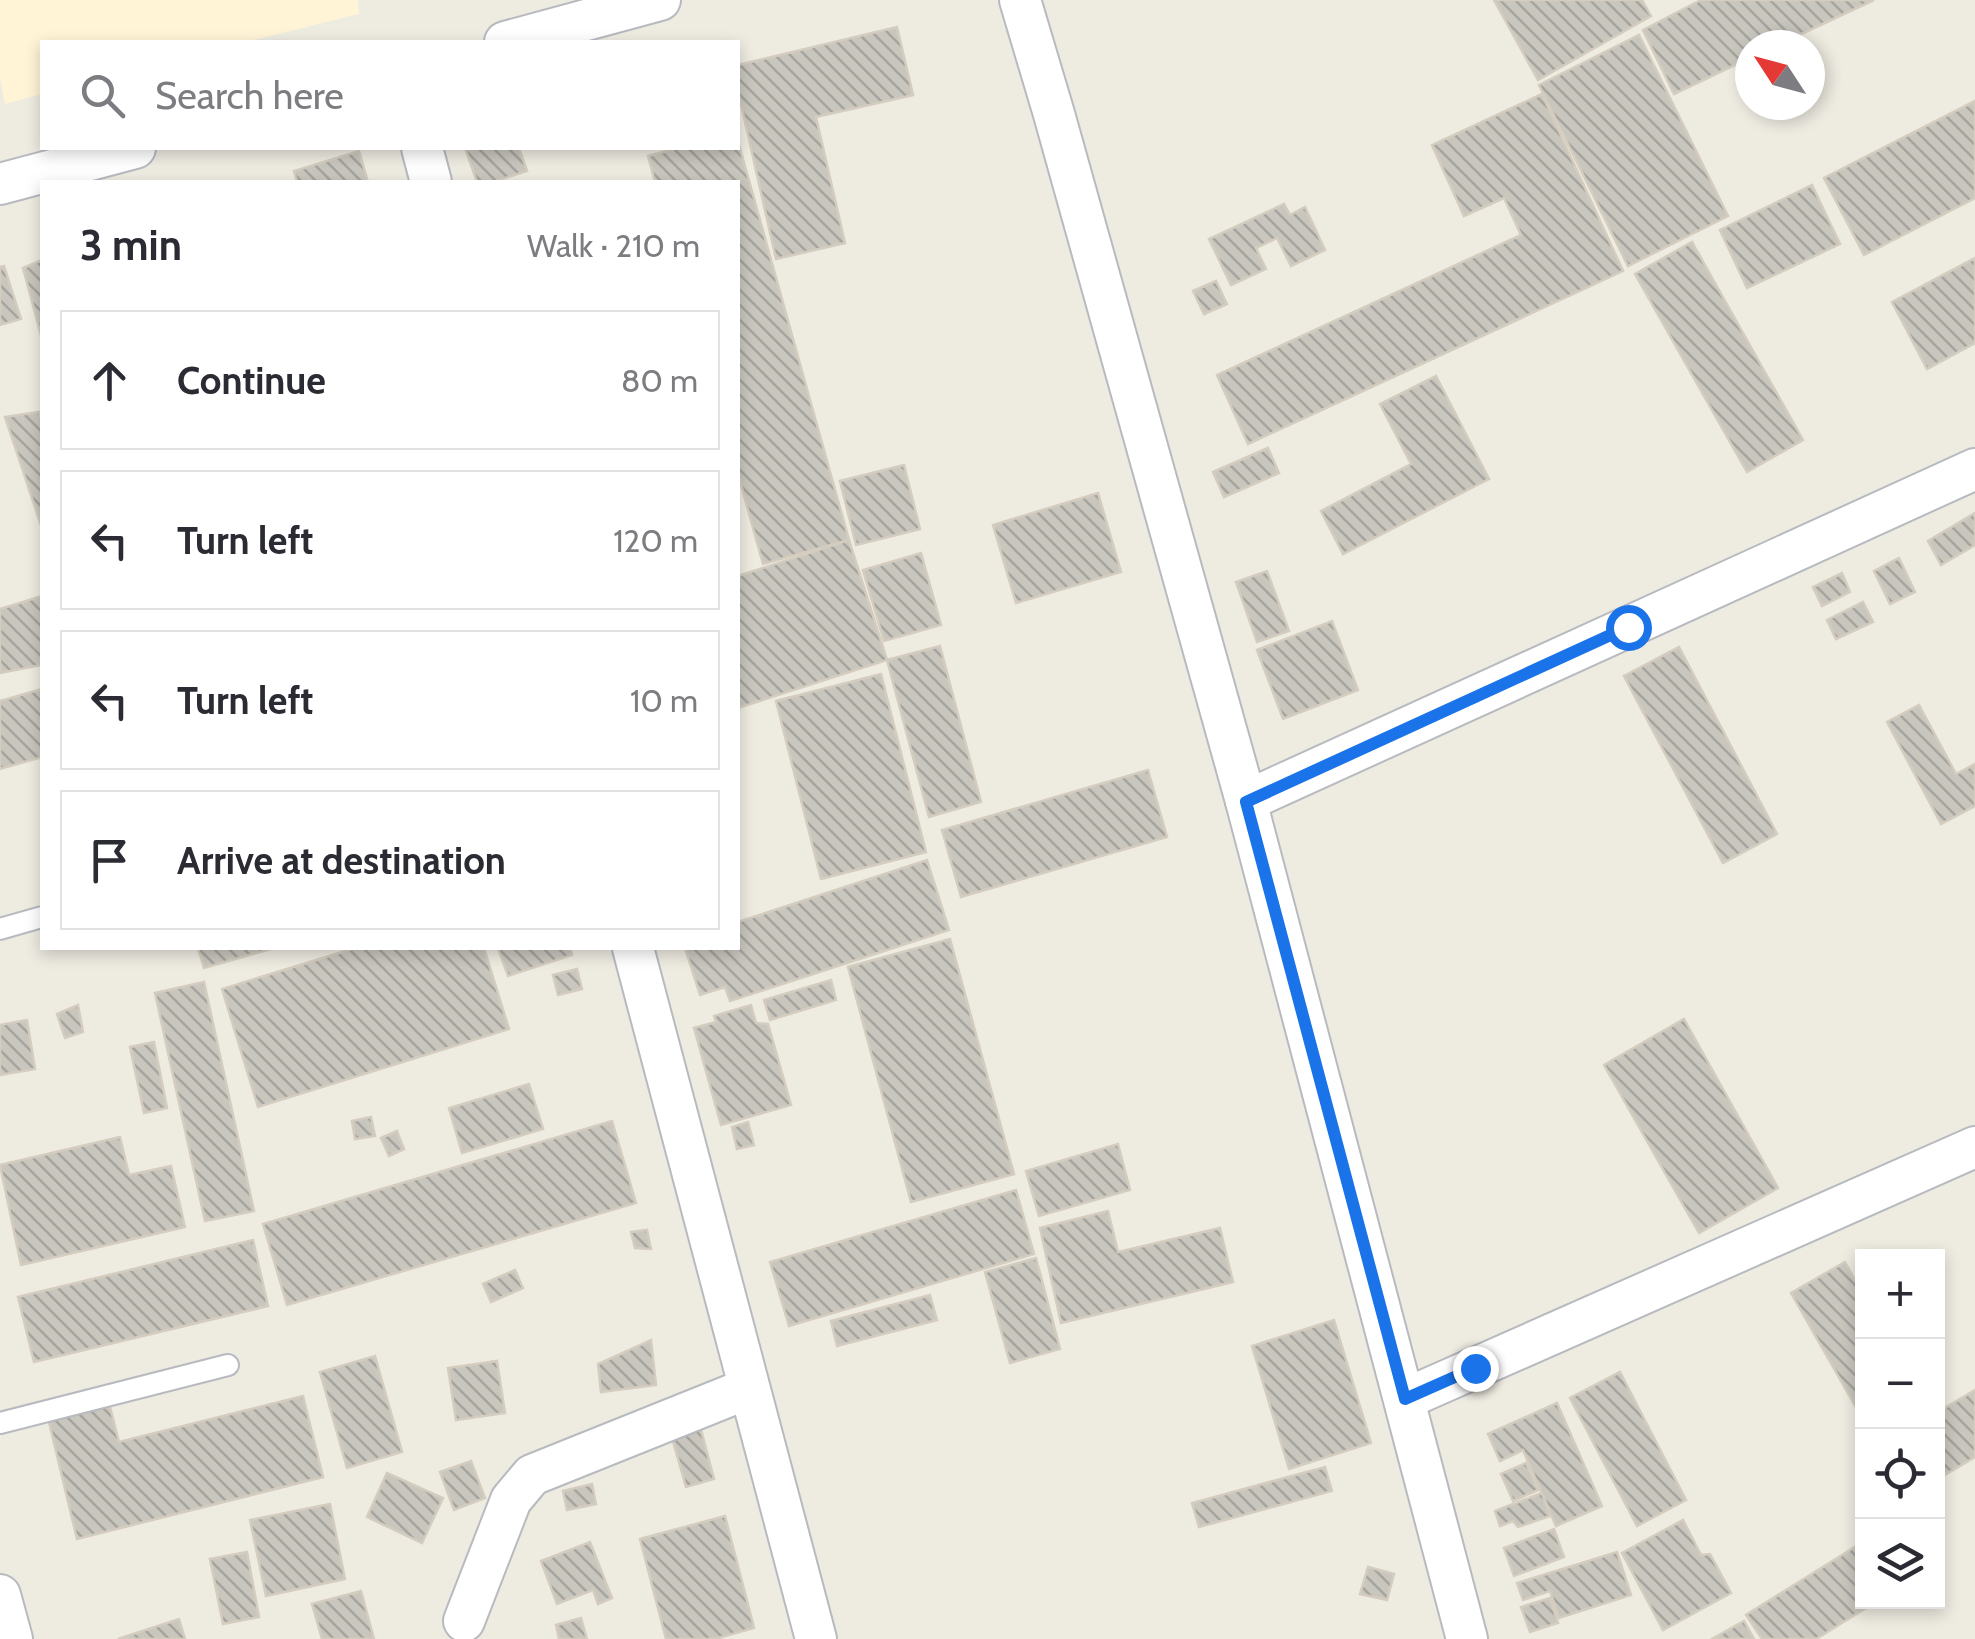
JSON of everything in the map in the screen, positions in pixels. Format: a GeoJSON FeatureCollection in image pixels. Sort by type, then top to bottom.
{"type":"FeatureCollection","features":[{"type":"Feature","properties":{"kind":"street"},"geometry":{"type":"LineString","coordinates":[[512,40],[660,0]]}},
{"type":"Feature","properties":{"kind":"street"},"geometry":{"type":"LineString","coordinates":[[1020,0],[1246,802],[1468,1639]]}},
{"type":"Feature","properties":{"kind":"street"},"geometry":{"type":"LineString","coordinates":[[0,184],[128,150]]}},
{"type":"Feature","properties":{"kind":"street"},"geometry":{"type":"LineString","coordinates":[[423,150],[430,180]]}},
{"type":"Feature","properties":{"kind":"street"},"geometry":{"type":"LineString","coordinates":[[1246,802],[1975,469]]}},
{"type":"Feature","properties":{"kind":"street"},"geometry":{"type":"LineString","coordinates":[[634,950],[816,1639]]}},
{"type":"Feature","properties":{"kind":"street"},"geometry":{"type":"LineString","coordinates":[[1405,1399],[1971,1157]]}},
{"type":"Feature","properties":{"kind":"street"},"geometry":{"type":"LineString","coordinates":[[464,1621],[511,1500],[532,1475],[749,1388]]}},
{"type":"Feature","properties":{"kind":"street"},"geometry":{"type":"LineString","coordinates":[[0,1595],[12,1639]]}},
{"type":"Feature","properties":{"kind":"lane"},"geometry":{"type":"LineString","coordinates":[[0,929],[40,918]]}},
{"type":"Feature","properties":{"kind":"lane"},"geometry":{"type":"LineString","coordinates":[[0,1422],[228,1365]]}},
{"type":"Feature","properties":{"kind":"shaded area"},"geometry":{"type":"Polygon","coordinates":[[[0,0],[358,0],[359,14],[254,40],[40,40],[40,95],[5,104],[0,78],[0,0]]]}},
{"type":"Feature","properties":{"kind":"building"},"geometry":{"type":"Polygon","coordinates":[[[1494,0],[1642,0],[1651,16],[1538,80],[1494,0]]]}},
{"type":"Feature","properties":{"kind":"building"},"geometry":{"type":"Polygon","coordinates":[[[1701,0],[1874,0],[1810,30],[1735,30],[1735,65],[1674,94],[1643,30],[1701,0]]]}},
{"type":"Feature","properties":{"kind":"building"},"geometry":{"type":"Polygon","coordinates":[[[897,27],[913,95],[816,117],[845,243],[776,259],[740,100],[740,65],[897,27]]]}},
{"type":"Feature","properties":{"kind":"building"},"geometry":{"type":"Polygon","coordinates":[[[1639,35],[1728,216],[1628,266],[1539,85],[1639,35]]]}},
{"type":"Feature","properties":{"kind":"building"},"geometry":{"type":"Polygon","coordinates":[[[1542,94],[1623,271],[1248,444],[1217,375],[1521,235],[1504,198],[1464,216],[1432,145],[1542,94]]]}},
{"type":"Feature","properties":{"kind":"building"},"geometry":{"type":"Polygon","coordinates":[[[1975,101],[1975,198],[1864,255],[1824,178],[1975,101]]]}},
{"type":"Feature","properties":{"kind":"building"},"geometry":{"type":"Polygon","coordinates":[[[740,148],[849,540],[763,564],[740,481],[740,180],[654,180],[648,156],[670,150],[740,148]]]}},
{"type":"Feature","properties":{"kind":"building"},"geometry":{"type":"Polygon","coordinates":[[[466,150],[520,150],[527,171],[499,180],[476,180],[466,150]]]}},
{"type":"Feature","properties":{"kind":"building"},"geometry":{"type":"Polygon","coordinates":[[[359,151],[367,180],[296,180],[294,171],[359,151]]]}},
{"type":"Feature","properties":{"kind":"building"},"geometry":{"type":"Polygon","coordinates":[[[1812,185],[1840,244],[1747,288],[1720,230],[1812,185]]]}},
{"type":"Feature","properties":{"kind":"building"},"geometry":{"type":"Polygon","coordinates":[[[1284,204],[1290,215],[1305,207],[1325,250],[1291,266],[1277,238],[1256,248],[1266,269],[1231,285],[1209,239],[1284,204]]]}},
{"type":"Feature","properties":{"kind":"building"},"geometry":{"type":"Polygon","coordinates":[[[1692,242],[1803,440],[1747,472],[1635,274],[1692,242]]]}},
{"type":"Feature","properties":{"kind":"building"},"geometry":{"type":"Polygon","coordinates":[[[1975,258],[1975,343],[1927,369],[1892,302],[1975,258]]]}},
{"type":"Feature","properties":{"kind":"building"},"geometry":{"type":"Polygon","coordinates":[[[40,261],[40,332],[23,268],[40,261]]]}},
{"type":"Feature","properties":{"kind":"building"},"geometry":{"type":"Polygon","coordinates":[[[4,266],[21,319],[0,325],[0,267],[4,266]]]}},
{"type":"Feature","properties":{"kind":"building"},"geometry":{"type":"Polygon","coordinates":[[[1216,281],[1227,304],[1204,314],[1193,291],[1216,281]]]}},
{"type":"Feature","properties":{"kind":"building"},"geometry":{"type":"Polygon","coordinates":[[[1436,376],[1489,479],[1343,554],[1321,511],[1411,464],[1380,404],[1436,376]]]}},
{"type":"Feature","properties":{"kind":"building"},"geometry":{"type":"Polygon","coordinates":[[[39,412],[40,522],[5,417],[39,412]]]}},
{"type":"Feature","properties":{"kind":"building"},"geometry":{"type":"Polygon","coordinates":[[[1268,448],[1279,473],[1224,497],[1213,472],[1268,448]]]}},
{"type":"Feature","properties":{"kind":"building"},"geometry":{"type":"Polygon","coordinates":[[[904,465],[920,529],[856,545],[840,481],[904,465]]]}},
{"type":"Feature","properties":{"kind":"building"},"geometry":{"type":"Polygon","coordinates":[[[1098,493],[1121,572],[1016,603],[993,525],[1098,493]]]}},
{"type":"Feature","properties":{"kind":"building"},"geometry":{"type":"Polygon","coordinates":[[[1975,513],[1975,545],[1941,565],[1928,541],[1975,513]]]}},
{"type":"Feature","properties":{"kind":"building"},"geometry":{"type":"Polygon","coordinates":[[[849,540],[887,660],[740,707],[740,575],[849,540]]]}},
{"type":"Feature","properties":{"kind":"building"},"geometry":{"type":"Polygon","coordinates":[[[921,553],[941,625],[884,641],[863,570],[921,553]]]}},
{"type":"Feature","properties":{"kind":"building"},"geometry":{"type":"Polygon","coordinates":[[[1899,558],[1915,592],[1890,604],[1874,571],[1899,558]]]}},
{"type":"Feature","properties":{"kind":"building"},"geometry":{"type":"Polygon","coordinates":[[[1267,571],[1289,631],[1257,642],[1236,582],[1267,571]]]}},
{"type":"Feature","properties":{"kind":"building"},"geometry":{"type":"Polygon","coordinates":[[[1842,573],[1850,592],[1822,606],[1813,587],[1842,573]]]}},
{"type":"Feature","properties":{"kind":"building"},"geometry":{"type":"Polygon","coordinates":[[[40,597],[40,665],[0,673],[0,609],[40,597]]]}},
{"type":"Feature","properties":{"kind":"building"},"geometry":{"type":"Polygon","coordinates":[[[1863,602],[1873,622],[1836,639],[1827,620],[1863,602]]]}},
{"type":"Feature","properties":{"kind":"building"},"geometry":{"type":"Polygon","coordinates":[[[1332,621],[1358,690],[1283,719],[1257,650],[1332,621]]]}},
{"type":"Feature","properties":{"kind":"building"},"geometry":{"type":"Polygon","coordinates":[[[940,646],[981,802],[929,817],[887,660],[940,646]]]}},
{"type":"Feature","properties":{"kind":"building"},"geometry":{"type":"Polygon","coordinates":[[[1679,647],[1777,834],[1723,863],[1624,676],[1679,647]]]}},
{"type":"Feature","properties":{"kind":"building"},"geometry":{"type":"Polygon","coordinates":[[[881,674],[926,852],[821,879],[776,701],[881,674]]]}},
{"type":"Feature","properties":{"kind":"building"},"geometry":{"type":"Polygon","coordinates":[[[40,690],[40,758],[0,769],[0,701],[40,690]]]}},
{"type":"Feature","properties":{"kind":"building"},"geometry":{"type":"Polygon","coordinates":[[[1919,705],[1956,774],[1975,764],[1975,806],[1941,824],[1887,722],[1919,705]]]}},
{"type":"Feature","properties":{"kind":"building"},"geometry":{"type":"Polygon","coordinates":[[[1148,770],[1167,837],[961,897],[942,830],[1148,770]]]}},
{"type":"Feature","properties":{"kind":"building"},"geometry":{"type":"Polygon","coordinates":[[[927,860],[949,930],[730,1001],[725,987],[700,995],[686,950],[740,950],[740,921],[927,860]]]}},
{"type":"Feature","properties":{"kind":"building"},"geometry":{"type":"Polygon","coordinates":[[[950,939],[1014,1174],[911,1202],[848,967],[950,939]]]}},
{"type":"Feature","properties":{"kind":"building"},"geometry":{"type":"Polygon","coordinates":[[[199,950],[267,950],[204,968],[199,950]]]}},
{"type":"Feature","properties":{"kind":"building"},"geometry":{"type":"Polygon","coordinates":[[[349,950],[485,950],[509,1029],[258,1107],[222,989],[349,950]]]}},
{"type":"Feature","properties":{"kind":"building"},"geometry":{"type":"Polygon","coordinates":[[[499,950],[571,950],[572,955],[508,976],[499,950]]]}},
{"type":"Feature","properties":{"kind":"building"},"geometry":{"type":"Polygon","coordinates":[[[577,969],[582,989],[558,995],[553,975],[577,969]]]}},
{"type":"Feature","properties":{"kind":"building"},"geometry":{"type":"Polygon","coordinates":[[[831,980],[836,1000],[770,1020],[764,1000],[831,980]]]}},
{"type":"Feature","properties":{"kind":"building"},"geometry":{"type":"Polygon","coordinates":[[[204,982],[254,1211],[205,1221],[155,993],[204,982]]]}},
{"type":"Feature","properties":{"kind":"building"},"geometry":{"type":"Polygon","coordinates":[[[78,1005],[83,1032],[65,1038],[57,1014],[78,1005]]]}},
{"type":"Feature","properties":{"kind":"building"},"geometry":{"type":"Polygon","coordinates":[[[751,1005],[756,1023],[768,1024],[791,1105],[721,1125],[694,1028],[716,1022],[714,1016],[751,1005]]]}},
{"type":"Feature","properties":{"kind":"building"},"geometry":{"type":"Polygon","coordinates":[[[1684,1019],[1778,1188],[1699,1233],[1604,1065],[1684,1019]]]}},
{"type":"Feature","properties":{"kind":"building"},"geometry":{"type":"Polygon","coordinates":[[[27,1020],[35,1069],[0,1075],[0,1025],[27,1020]]]}},
{"type":"Feature","properties":{"kind":"building"},"geometry":{"type":"Polygon","coordinates":[[[154,1042],[167,1108],[144,1113],[130,1047],[154,1042]]]}},
{"type":"Feature","properties":{"kind":"building"},"geometry":{"type":"Polygon","coordinates":[[[529,1084],[543,1129],[462,1153],[449,1108],[529,1084]]]}},
{"type":"Feature","properties":{"kind":"building"},"geometry":{"type":"Polygon","coordinates":[[[371,1117],[375,1136],[355,1139],[352,1121],[371,1117]]]}},
{"type":"Feature","properties":{"kind":"building"},"geometry":{"type":"Polygon","coordinates":[[[612,1121],[636,1203],[287,1305],[263,1224],[612,1121]]]}},
{"type":"Feature","properties":{"kind":"building"},"geometry":{"type":"Polygon","coordinates":[[[748,1122],[754,1145],[737,1149],[732,1127],[748,1122]]]}},
{"type":"Feature","properties":{"kind":"building"},"geometry":{"type":"Polygon","coordinates":[[[397,1131],[404,1149],[389,1156],[381,1138],[397,1131]]]}},
{"type":"Feature","properties":{"kind":"building"},"geometry":{"type":"Polygon","coordinates":[[[120,1137],[129,1175],[171,1166],[185,1227],[21,1265],[0,1165],[120,1137]]]}},
{"type":"Feature","properties":{"kind":"building"},"geometry":{"type":"Polygon","coordinates":[[[1118,1144],[1130,1190],[1039,1216],[1026,1171],[1118,1144]]]}},
{"type":"Feature","properties":{"kind":"building"},"geometry":{"type":"Polygon","coordinates":[[[1016,1190],[1034,1254],[789,1326],[770,1262],[1016,1190]]]}},
{"type":"Feature","properties":{"kind":"building"},"geometry":{"type":"Polygon","coordinates":[[[1108,1211],[1118,1252],[1220,1228],[1233,1282],[1061,1323],[1040,1228],[1108,1211]]]}},
{"type":"Feature","properties":{"kind":"building"},"geometry":{"type":"Polygon","coordinates":[[[647,1230],[651,1249],[635,1248],[631,1232],[647,1230]]]}},
{"type":"Feature","properties":{"kind":"building"},"geometry":{"type":"Polygon","coordinates":[[[253,1240],[268,1306],[34,1362],[18,1297],[253,1240]]]}},
{"type":"Feature","properties":{"kind":"building"},"geometry":{"type":"Polygon","coordinates":[[[1036,1258],[1060,1349],[1010,1363],[985,1272],[1036,1258]]]}},
{"type":"Feature","properties":{"kind":"building"},"geometry":{"type":"Polygon","coordinates":[[[1845,1262],[1855,1280],[1855,1406],[1791,1293],[1845,1262]]]}},
{"type":"Feature","properties":{"kind":"building"},"geometry":{"type":"Polygon","coordinates":[[[515,1270],[523,1288],[491,1302],[483,1284],[515,1270]]]}},
{"type":"Feature","properties":{"kind":"building"},"geometry":{"type":"Polygon","coordinates":[[[930,1295],[937,1320],[837,1346],[831,1321],[930,1295]]]}},
{"type":"Feature","properties":{"kind":"building"},"geometry":{"type":"Polygon","coordinates":[[[1334,1320],[1371,1443],[1289,1469],[1252,1346],[1334,1320]]]}},
{"type":"Feature","properties":{"kind":"building"},"geometry":{"type":"Polygon","coordinates":[[[651,1340],[656,1385],[601,1392],[598,1364],[651,1340]]]}},
{"type":"Feature","properties":{"kind":"building"},"geometry":{"type":"Polygon","coordinates":[[[375,1356],[402,1452],[347,1468],[320,1372],[375,1356]]]}},
{"type":"Feature","properties":{"kind":"building"},"geometry":{"type":"Polygon","coordinates":[[[497,1361],[505,1413],[456,1420],[448,1368],[497,1361]]]}},
{"type":"Feature","properties":{"kind":"building"},"geometry":{"type":"Polygon","coordinates":[[[1620,1372],[1686,1500],[1637,1526],[1570,1398],[1620,1372]]]}},
{"type":"Feature","properties":{"kind":"building"},"geometry":{"type":"Polygon","coordinates":[[[1975,1390],[1975,1457],[1945,1475],[1945,1429],[1945,1408],[1975,1390]]]}},
{"type":"Feature","properties":{"kind":"building"},"geometry":{"type":"Polygon","coordinates":[[[303,1396],[323,1477],[77,1539],[48,1418],[109,1403],[119,1442],[303,1396]]]}},
{"type":"Feature","properties":{"kind":"building"},"geometry":{"type":"Polygon","coordinates":[[[1557,1403],[1602,1506],[1556,1526],[1523,1450],[1500,1461],[1488,1434],[1557,1403]]]}},
{"type":"Feature","properties":{"kind":"building"},"geometry":{"type":"Polygon","coordinates":[[[700,1426],[714,1479],[686,1487],[671,1434],[700,1426]]]}},
{"type":"Feature","properties":{"kind":"building"},"geometry":{"type":"Polygon","coordinates":[[[471,1461],[485,1498],[454,1510],[440,1472],[471,1461]]]}},
{"type":"Feature","properties":{"kind":"building"},"geometry":{"type":"Polygon","coordinates":[[[1526,1463],[1538,1490],[1513,1501],[1501,1474],[1526,1463]]]}},
{"type":"Feature","properties":{"kind":"building"},"geometry":{"type":"Polygon","coordinates":[[[1325,1467],[1332,1491],[1199,1527],[1192,1503],[1325,1467]]]}},
{"type":"Feature","properties":{"kind":"building"},"geometry":{"type":"Polygon","coordinates":[[[387,1473],[443,1498],[422,1543],[367,1517],[387,1473]]]}},
{"type":"Feature","properties":{"kind":"building"},"geometry":{"type":"Polygon","coordinates":[[[592,1484],[596,1504],[567,1510],[563,1491],[592,1484]]]}},
{"type":"Feature","properties":{"kind":"building"},"geometry":{"type":"Polygon","coordinates":[[[1542,1493],[1550,1516],[1518,1527],[1513,1521],[1500,1526],[1495,1511],[1542,1493]]]}},
{"type":"Feature","properties":{"kind":"building"},"geometry":{"type":"Polygon","coordinates":[[[330,1504],[345,1579],[266,1596],[250,1520],[330,1504]]]}},
{"type":"Feature","properties":{"kind":"building"},"geometry":{"type":"Polygon","coordinates":[[[725,1516],[754,1628],[715,1639],[666,1639],[640,1539],[725,1516]]]}},
{"type":"Feature","properties":{"kind":"building"},"geometry":{"type":"Polygon","coordinates":[[[1683,1520],[1701,1555],[1710,1554],[1731,1593],[1663,1630],[1622,1553],[1683,1520]]]}},
{"type":"Feature","properties":{"kind":"building"},"geometry":{"type":"Polygon","coordinates":[[[1554,1529],[1564,1557],[1514,1576],[1504,1548],[1554,1529]]]}},
{"type":"Feature","properties":{"kind":"building"},"geometry":{"type":"Polygon","coordinates":[[[590,1542],[612,1598],[598,1604],[593,1590],[557,1604],[541,1561],[590,1542]]]}},
{"type":"Feature","properties":{"kind":"building"},"geometry":{"type":"Polygon","coordinates":[[[1855,1547],[1855,1609],[1865,1609],[1816,1639],[1762,1639],[1746,1615],[1855,1547]]]}},
{"type":"Feature","properties":{"kind":"building"},"geometry":{"type":"Polygon","coordinates":[[[247,1552],[259,1617],[223,1624],[210,1559],[247,1552]]]}},
{"type":"Feature","properties":{"kind":"building"},"geometry":{"type":"Polygon","coordinates":[[[1617,1552],[1631,1595],[1559,1618],[1550,1591],[1523,1600],[1517,1583],[1617,1552]]]}},
{"type":"Feature","properties":{"kind":"building"},"geometry":{"type":"Polygon","coordinates":[[[1368,1567],[1394,1574],[1387,1600],[1360,1594],[1368,1567]]]}},
{"type":"Feature","properties":{"kind":"building"},"geometry":{"type":"Polygon","coordinates":[[[361,1591],[374,1639],[322,1639],[312,1604],[361,1591]]]}},
{"type":"Feature","properties":{"kind":"building"},"geometry":{"type":"Polygon","coordinates":[[[1550,1598],[1558,1623],[1530,1632],[1521,1607],[1550,1598]]]}},
{"type":"Feature","properties":{"kind":"building"},"geometry":{"type":"Polygon","coordinates":[[[581,1618],[587,1639],[559,1639],[556,1625],[581,1618]]]}},
{"type":"Feature","properties":{"kind":"building"},"geometry":{"type":"Polygon","coordinates":[[[179,1619],[185,1639],[118,1639],[179,1619]]]}},
{"type":"Feature","properties":{"kind":"building"},"geometry":{"type":"Polygon","coordinates":[[[1744,1621],[1754,1639],[1712,1639],[1744,1621]]]}},
{"type":"Feature","properties":{"kind":"route"},"geometry":{"type":"LineString","coordinates":[[1475,1368],[1405,1399],[1246,802],[1628,627]]}}]}
